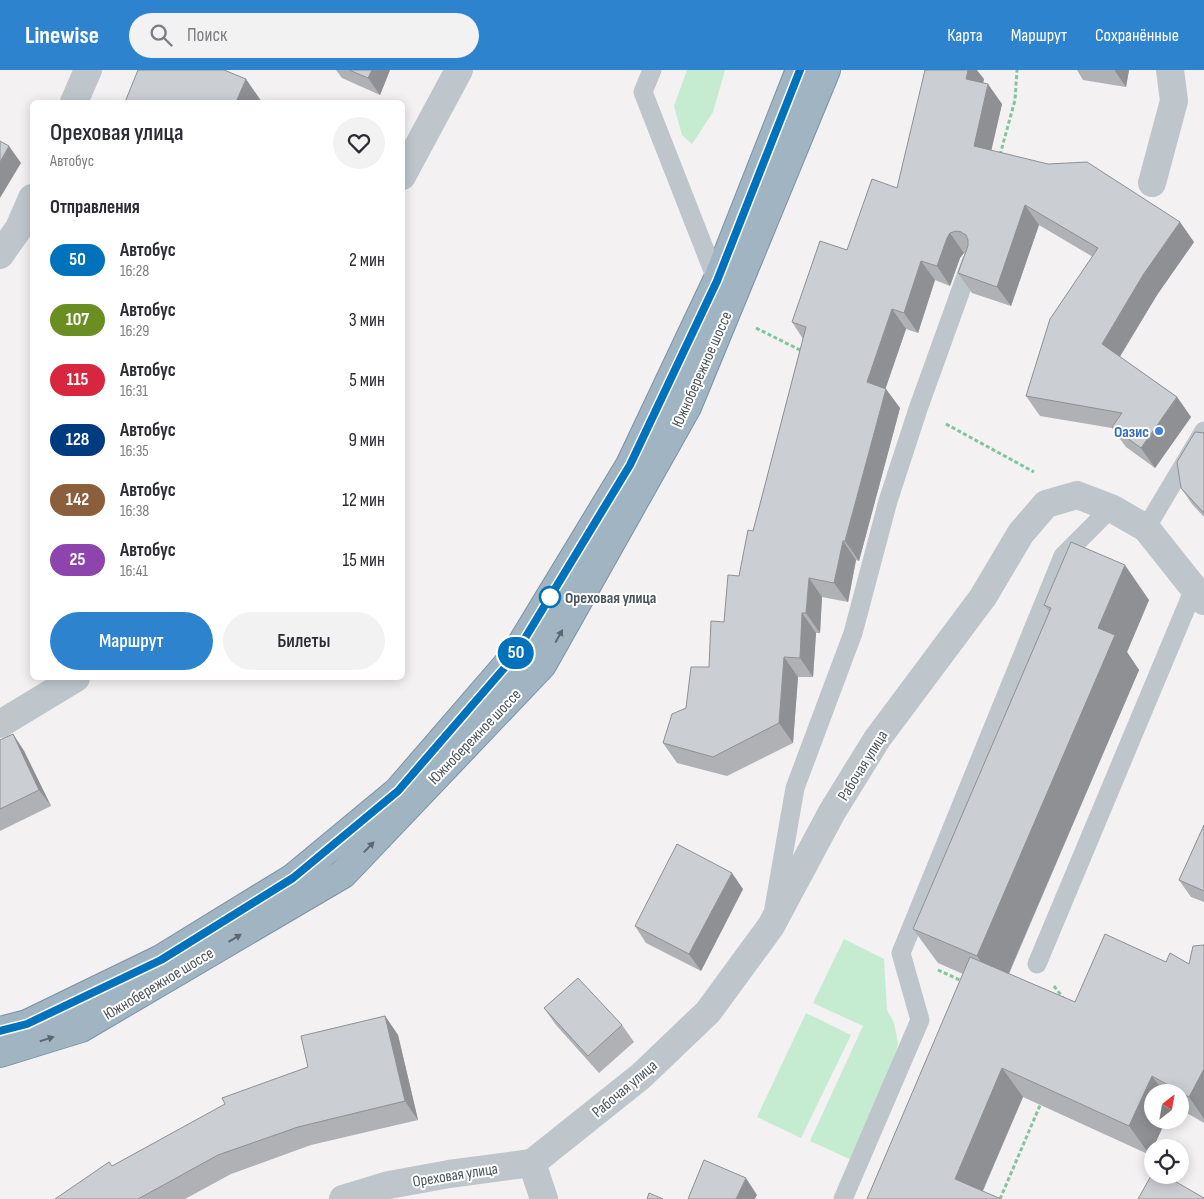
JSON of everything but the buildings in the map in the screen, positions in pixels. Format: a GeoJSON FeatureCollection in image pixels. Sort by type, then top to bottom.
{"type":"FeatureCollection","features":[{"type":"Feature","properties":{"kind":"highway","name":"Южнобережное шоссе"},"geometry":{"type":"LineString","coordinates":[[0,1031],[27,1024],[161,960],[293,878],[398,791],[513,658],[630,465],[717,281],[800,70]]}},
{"type":"Feature","properties":{"kind":"highway","name":"Южнобережное шоссе"},"geometry":{"type":"LineString","coordinates":[[0,1053],[81,1028],[344,874],[542,665],[687,407],[826,70]]}},
{"type":"Feature","properties":{"kind":"street"},"geometry":{"type":"LineString","coordinates":[[75,100],[88,70]]}},
{"type":"Feature","properties":{"kind":"street"},"geometry":{"type":"LineString","coordinates":[[405,170],[459,70]]}},
{"type":"Feature","properties":{"kind":"street"},"geometry":{"type":"LineString","coordinates":[[1152,183],[1174,101],[1170,70]]}},
{"type":"Feature","properties":{"kind":"street"},"geometry":{"type":"LineString","coordinates":[[0,255],[19,228],[30,203]]}},
{"type":"Feature","properties":{"kind":"street","name":"Рабочая улица"},"geometry":{"type":"LineString","coordinates":[[532,1163],[641,1076],[708,1012],[771,926],[832,812],[877,738],[983,597],[1021,533],[1046,504],[1077,495],[1110,508],[1146,528],[1199,595]]}},
{"type":"Feature","properties":{"kind":"street"},"geometry":{"type":"LineString","coordinates":[[0,724],[73,680]]}},
{"type":"Feature","properties":{"kind":"street"},"geometry":{"type":"LineString","coordinates":[[532,1163],[544,1199]]}},
{"type":"Feature","properties":{"kind":"street","name":"Ореховая улица"},"geometry":{"type":"LineString","coordinates":[[343,1199],[389,1185],[449,1174],[532,1163]]}},
{"type":"Feature","properties":{"kind":"lane"},"geometry":{"type":"LineString","coordinates":[[652,70],[643,92],[717,281]]}},
{"type":"Feature","properties":{"kind":"lane"},"geometry":{"type":"LineString","coordinates":[[771,926],[795,788],[853,633],[888,501],[918,409],[971,262]]}},
{"type":"Feature","properties":{"kind":"lane"},"geometry":{"type":"LineString","coordinates":[[1146,528],[1204,431]]}},
{"type":"Feature","properties":{"kind":"lane"},"geometry":{"type":"LineString","coordinates":[[844,1199],[920,1020],[901,953],[1063,556],[1110,508]]}},
{"type":"Feature","properties":{"kind":"lane"},"geometry":{"type":"LineString","coordinates":[[1037,964],[1199,595]]}},
{"type":"Feature","properties":{"kind":"path"},"geometry":{"type":"LineString","coordinates":[[999,157],[1015,100],[1017,70]]}},
{"type":"Feature","properties":{"kind":"path"},"geometry":{"type":"LineString","coordinates":[[901,953],[971,985]]}},
{"type":"Feature","properties":{"kind":"path"},"geometry":{"type":"LineString","coordinates":[[1037,964],[1066,1002]]}},
{"type":"Feature","properties":{"kind":"path"},"geometry":{"type":"LineString","coordinates":[[1000,1199],[1043,1099]]}},
{"type":"Feature","properties":{"kind":"green space"},"geometry":{"type":"Polygon","coordinates":[[[687,70],[725,70],[713,112],[692,144],[682,135],[674,106],[687,70]]]}},
{"type":"Feature","properties":{"kind":"green space"},"geometry":{"type":"Polygon","coordinates":[[[844,939],[884,959],[887,1010],[894,1023],[898,1043],[890,1083],[854,1161],[810,1141],[863,1026],[813,1003],[844,939]]]}},
{"type":"Feature","properties":{"kind":"green space"},"geometry":{"type":"Polygon","coordinates":[[[806,1013],[851,1035],[801,1138],[757,1117],[806,1013]]]}},
{"type":"Feature","properties":{"kind":"bus line","name":"50"},"geometry":{"type":"LineString","coordinates":[[0,1031],[27,1024],[161,960],[293,878],[398,791],[513,658],[630,465],[717,281],[800,70]]}},
{"type":"Feature","properties":{"kind":"place","name":"Оазис"},"geometry":{"type":"Point","coordinates":[1159,431]}},
{"type":"Feature","properties":{"kind":"place","name":"Ореховая улица"},"geometry":{"type":"Point","coordinates":[550,597]}}]}
